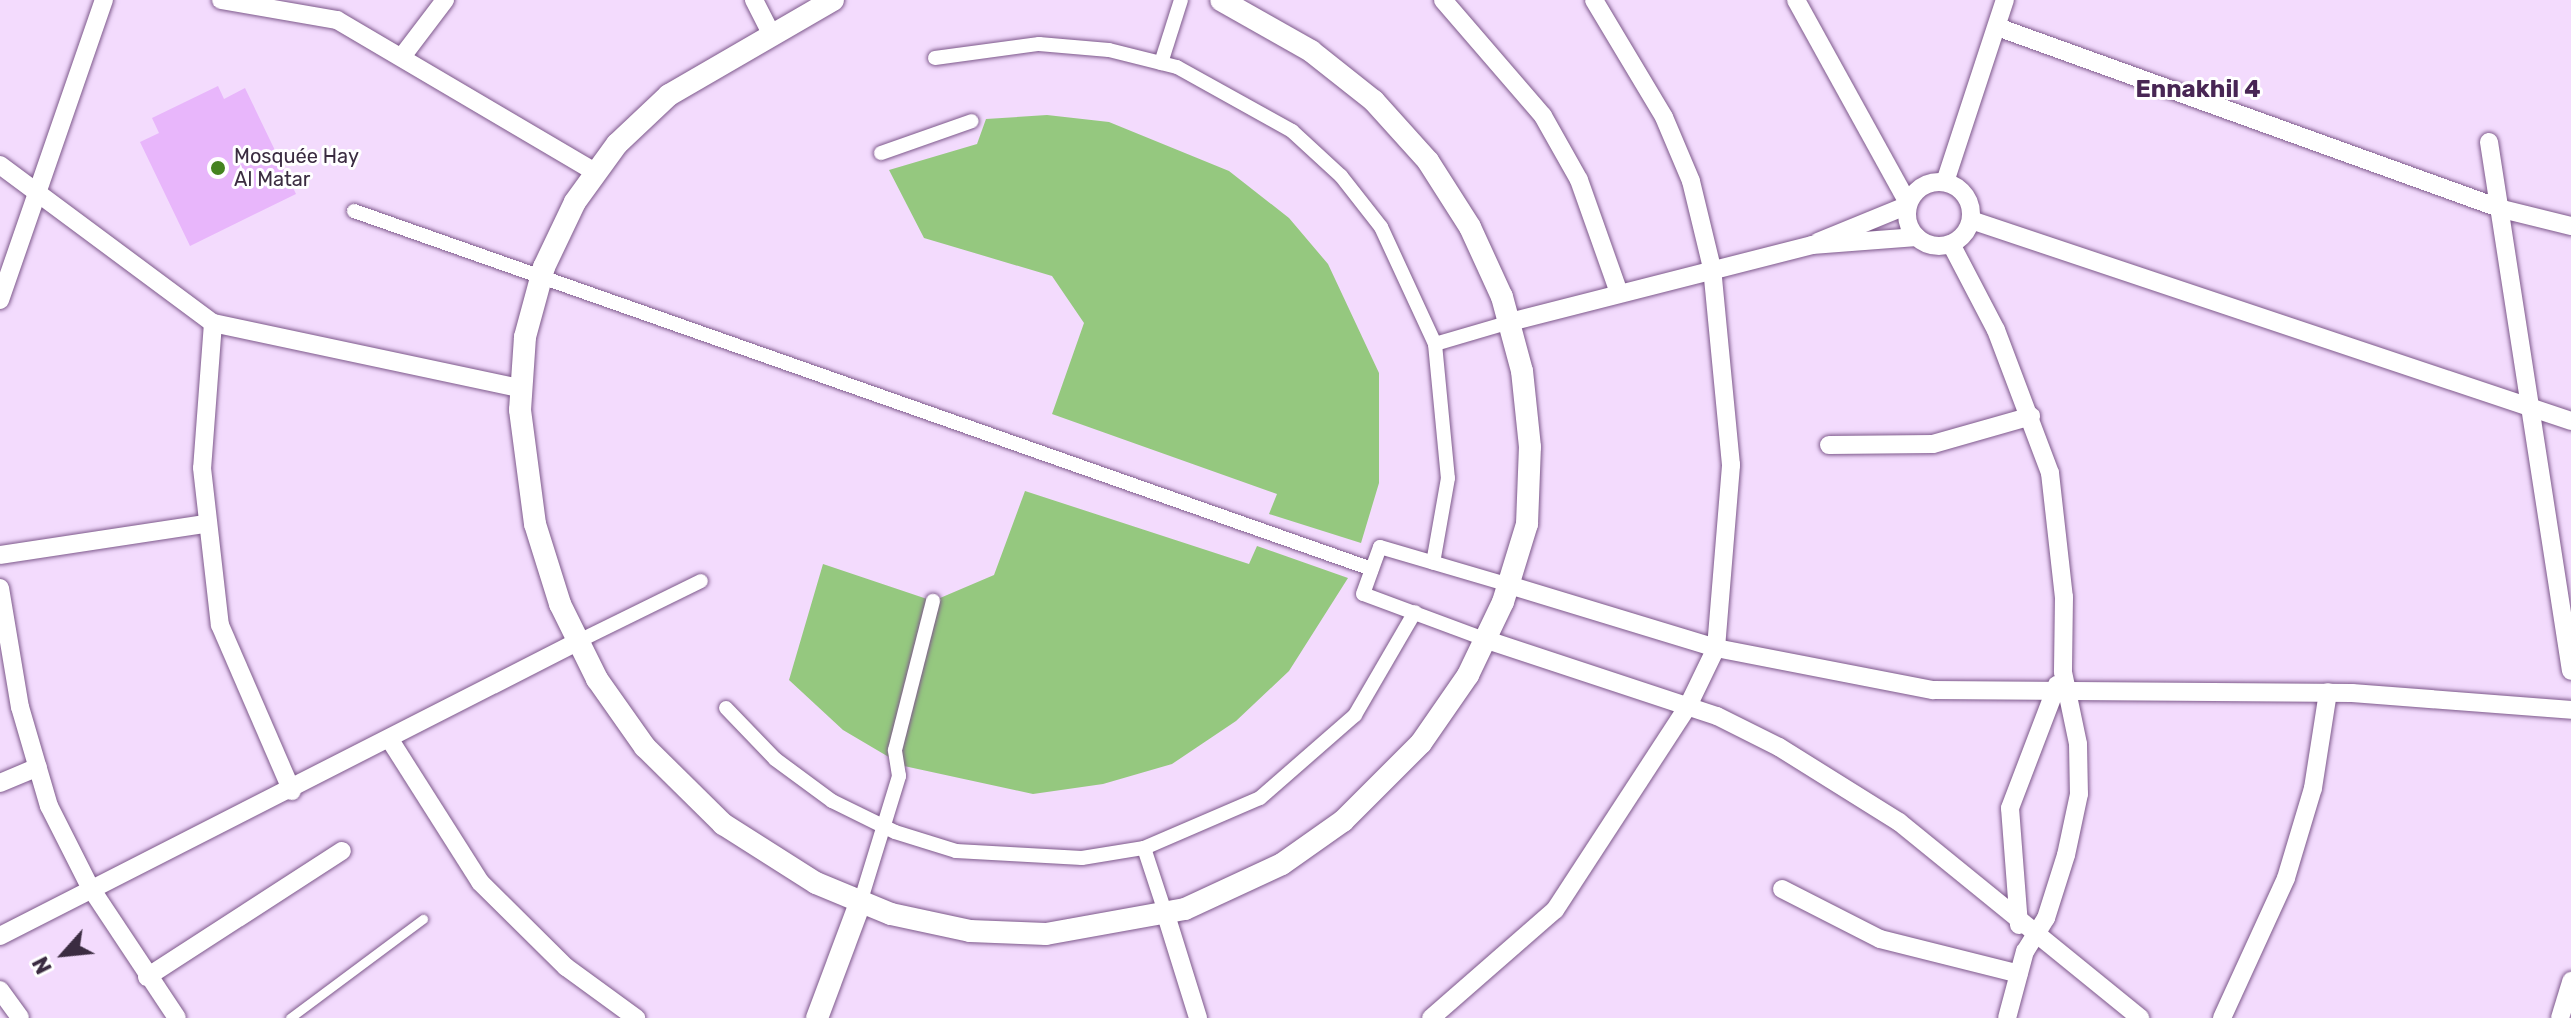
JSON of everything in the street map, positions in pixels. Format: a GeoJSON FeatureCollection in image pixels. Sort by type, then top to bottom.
{"type":"FeatureCollection","features":[{"type":"Feature","properties":{"kind":"street"},"geometry":{"type":"LineString","coordinates":[[0,300],[32,190],[104,0]]}},
{"type":"Feature","properties":{"kind":"street"},"geometry":{"type":"LineString","coordinates":[[221,0],[306,11],[404,54],[595,172]]}},
{"type":"Feature","properties":{"kind":"street"},"geometry":{"type":"LineString","coordinates":[[404,54],[445,0]]}},
{"type":"Feature","properties":{"kind":"street"},"geometry":{"type":"LineString","coordinates":[[754,0],[771,34]]}},
{"type":"Feature","properties":{"kind":"street"},"geometry":{"type":"LineString","coordinates":[[833,0],[669,95],[595,172],[541,277],[520,388],[535,524],[577,642],[619,714],[695,800],[784,866],[860,903],[931,924],[1011,934],[1082,932],[1166,915],[1272,870],[1352,813],[1421,743],[1487,640],[1509,585],[1530,485],[1527,409],[1510,322],[1470,227],[1402,130],[1311,51],[1221,0]]}},
{"type":"Feature","properties":{"kind":"street"},"geometry":{"type":"LineString","coordinates":[[1161,63],[1181,0]]}},
{"type":"Feature","properties":{"kind":"street"},"geometry":{"type":"LineString","coordinates":[[1443,0],[1543,116],[1579,180],[1619,293]]}},
{"type":"Feature","properties":{"kind":"street"},"geometry":{"type":"LineString","coordinates":[[1431,1018],[1555,910],[1688,706],[1716,648],[1731,465],[1712,268],[1691,181],[1664,117],[1594,0]]}},
{"type":"Feature","properties":{"kind":"street"},"geometry":{"type":"LineString","coordinates":[[1796,0],[1908,204],[1917,237]]}},
{"type":"Feature","properties":{"kind":"street"},"geometry":{"type":"LineString","coordinates":[[1945,182],[2000,28],[2005,0]]}},
{"type":"Feature","properties":{"kind":"street"},"geometry":{"type":"LineString","coordinates":[[2000,28],[2502,209],[2571,226]]}},
{"type":"Feature","properties":{"kind":"street"},"geometry":{"type":"LineString","coordinates":[[935,58],[1039,44],[1161,63],[1237,95],[1341,176],[1381,227],[1435,344],[1448,478],[1433,563]]}},
{"type":"Feature","properties":{"kind":"street"},"geometry":{"type":"LineString","coordinates":[[881,153],[972,121]]}},
{"type":"Feature","properties":{"kind":"street"},"geometry":{"type":"LineString","coordinates":[[2489,142],[2502,209],[2527,410],[2571,671]]}},
{"type":"Feature","properties":{"kind":"street"},"geometry":{"type":"LineString","coordinates":[[0,165],[213,323],[520,388]]}},
{"type":"Feature","properties":{"kind":"street"},"geometry":{"type":"LineString","coordinates":[[1812,245],[1908,204],[1921,187],[1945,182],[1969,200],[1971,220],[1951,244]]}},
{"type":"Feature","properties":{"kind":"street"},"geometry":{"type":"LineString","coordinates":[[354,211],[1372,569]]}},
{"type":"Feature","properties":{"kind":"street"},"geometry":{"type":"LineString","coordinates":[[1971,220],[2527,410],[2571,421]]}},
{"type":"Feature","properties":{"kind":"street"},"geometry":{"type":"LineString","coordinates":[[1435,344],[1712,268],[1812,245],[1917,237],[1951,244]]}},
{"type":"Feature","properties":{"kind":"street"},"geometry":{"type":"LineString","coordinates":[[1951,244],[2031,416],[2059,529],[2063,672],[2060,694],[2010,808],[2019,926]]}},
{"type":"Feature","properties":{"kind":"street"},"geometry":{"type":"LineString","coordinates":[[213,323],[204,391],[205,524],[220,625],[292,791]]}},
{"type":"Feature","properties":{"kind":"street"},"geometry":{"type":"LineString","coordinates":[[1829,445],[1933,444],[2031,416]]}},
{"type":"Feature","properties":{"kind":"street"},"geometry":{"type":"LineString","coordinates":[[0,555],[205,524]]}},
{"type":"Feature","properties":{"kind":"street"},"geometry":{"type":"LineString","coordinates":[[2140,1018],[2030,945],[2019,926],[1939,854],[1857,794],[1750,731],[1688,706],[1487,640],[1363,594],[1380,547],[1716,648],[1882,684],[2060,694],[2328,692],[2571,710]]}},
{"type":"Feature","properties":{"kind":"street"},"geometry":{"type":"LineString","coordinates":[[0,936],[90,887],[292,791],[701,581]]}},
{"type":"Feature","properties":{"kind":"street"},"geometry":{"type":"LineString","coordinates":[[0,588],[38,767],[90,887],[177,1018]]}},
{"type":"Feature","properties":{"kind":"street"},"geometry":{"type":"LineString","coordinates":[[817,1018],[887,828],[899,776],[895,750],[933,601]]}},
{"type":"Feature","properties":{"kind":"street"},"geometry":{"type":"LineString","coordinates":[[726,708],[786,768],[887,828],[956,851],[1019,859],[1144,848],[1246,805],[1310,760],[1373,689],[1415,612]]}},
{"type":"Feature","properties":{"kind":"street"},"geometry":{"type":"LineString","coordinates":[[2222,1018],[2286,878],[2313,788],[2328,692]]}},
{"type":"Feature","properties":{"kind":"street"},"geometry":{"type":"LineString","coordinates":[[2007,1018],[2030,945],[2059,881],[2079,794],[2060,694]]}},
{"type":"Feature","properties":{"kind":"street"},"geometry":{"type":"LineString","coordinates":[[390,740],[480,882],[566,967],[636,1018]]}},
{"type":"Feature","properties":{"kind":"street"},"geometry":{"type":"LineString","coordinates":[[0,783],[38,767]]}},
{"type":"Feature","properties":{"kind":"street"},"geometry":{"type":"LineString","coordinates":[[1144,848],[1198,1018]]}},
{"type":"Feature","properties":{"kind":"street"},"geometry":{"type":"LineString","coordinates":[[147,977],[342,851]]}},
{"type":"Feature","properties":{"kind":"street"},"geometry":{"type":"LineString","coordinates":[[1782,889],[1880,939],[2019,974]]}},
{"type":"Feature","properties":{"kind":"street"},"geometry":{"type":"LineString","coordinates":[[2560,1018],[2571,981]]}},
{"type":"Feature","properties":{"kind":"street"},"geometry":{"type":"LineString","coordinates":[[0,990],[20,1018]]}},
{"type":"Feature","properties":{"kind":"lane"},"geometry":{"type":"LineString","coordinates":[[290,1018],[423,919]]}},
{"type":"Feature","properties":{"kind":"green space"},"geometry":{"type":"Polygon","coordinates":[[[1047,115],[1109,122],[1229,171],[1289,218],[1328,264],[1379,373],[1379,483],[1361,543],[1269,514],[1277,494],[1052,414],[1084,323],[1052,276],[924,238],[889,170],[977,144],[986,119],[1047,115]]]}},
{"type":"Feature","properties":{"kind":"green space"},"geometry":{"type":"Polygon","coordinates":[[[1025,491],[1249,564],[1257,546],[1348,578],[1289,671],[1236,721],[1172,764],[1103,784],[1033,794],[904,766],[843,730],[789,680],[823,564],[933,601],[994,575],[1025,491]]]}},
{"type":"Feature","properties":{"kind":"building","name":"Mosquée Hay Al Matar"},"geometry":{"type":"Polygon","coordinates":[[[218,86],[224,99],[245,88],[296,194],[190,246],[140,142],[159,133],[152,118],[218,86]]]}},
{"type":"Feature","properties":{"kind":"place","name":"Mosquée Hay Al Matar"},"geometry":{"type":"Point","coordinates":[218,168]}},
{"type":"Feature","properties":{"kind":"district","name":"Ennakhil 4"},"geometry":{"type":"Point","coordinates":[2198,90]}}]}
